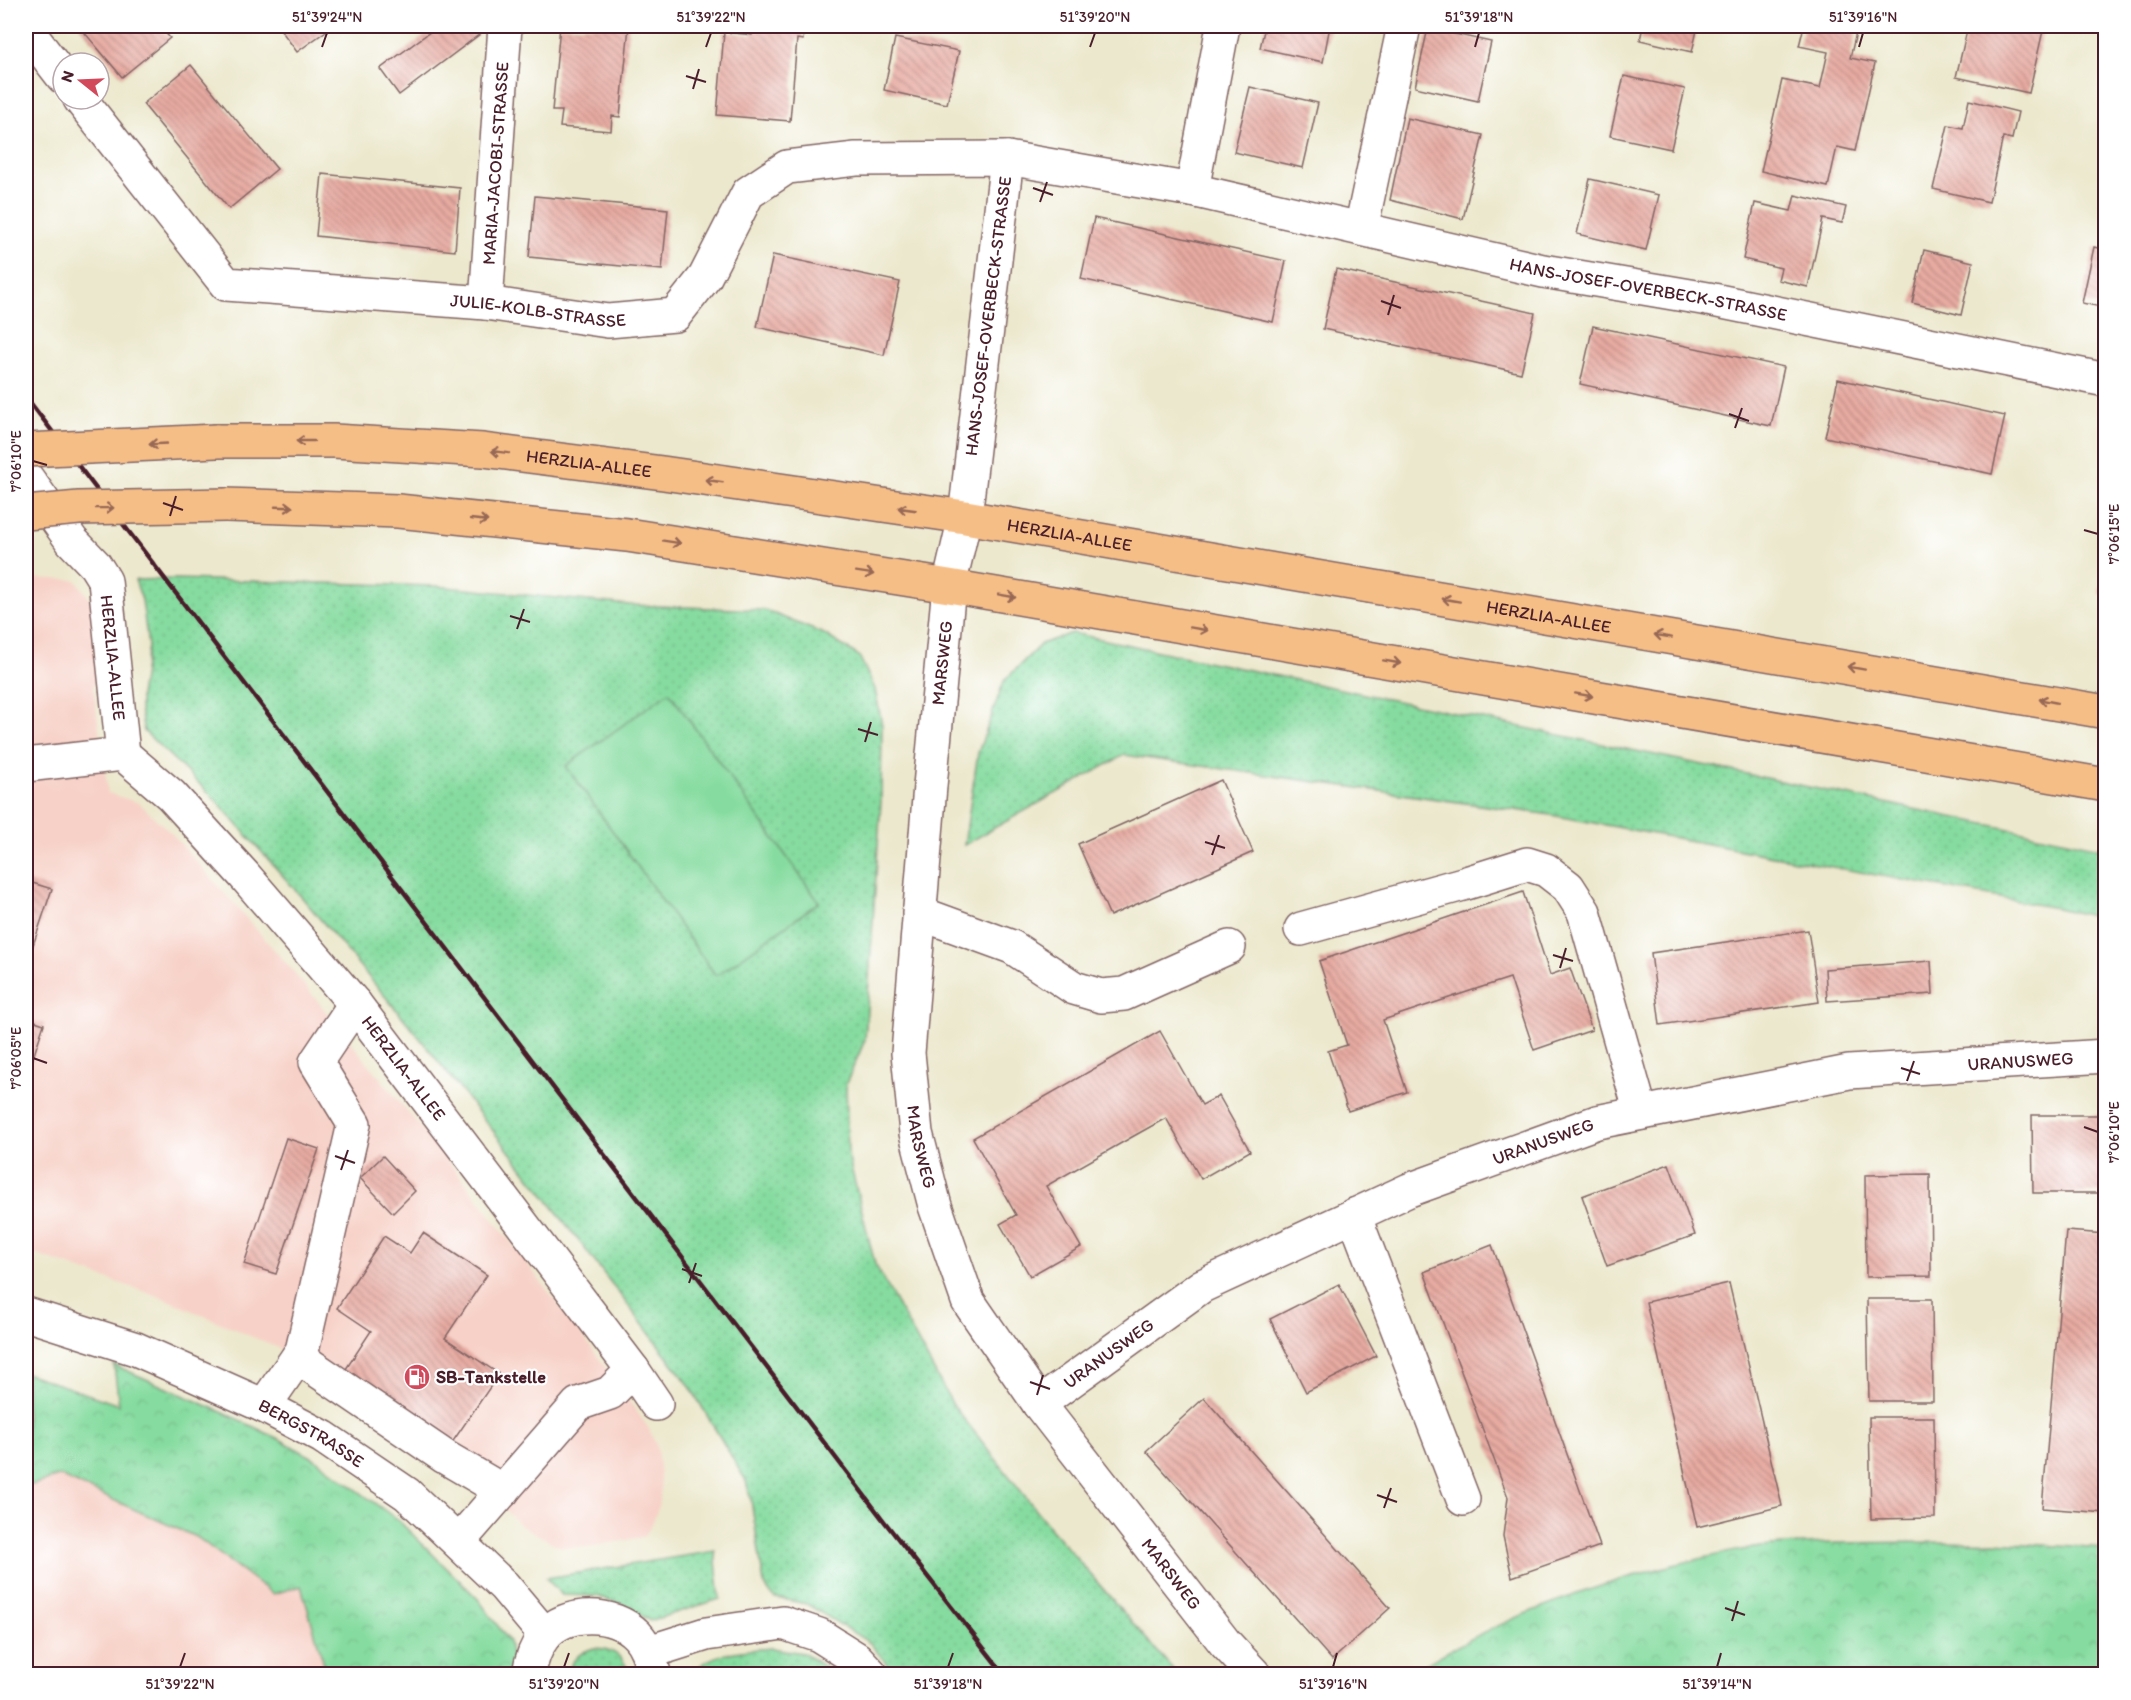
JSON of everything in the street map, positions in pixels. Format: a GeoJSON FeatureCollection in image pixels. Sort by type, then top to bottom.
{"type":"FeatureCollection","features":[{"type":"Feature","properties":{"kind":"main road","name":"HERZLIA-ALLEE"},"geometry":{"type":"LineString","coordinates":[[26,450],[216,441],[334,441],[483,450],[663,473],[965,518],[2106,711]]}},
{"type":"Feature","properties":{"kind":"main road"},"geometry":{"type":"LineString","coordinates":[[26,513],[79,508],[226,505],[398,511],[627,535],[950,586],[2106,784]]}},
{"type":"Feature","properties":{"kind":"street","name":"MARIA-JACOBI-STRASSE"},"geometry":{"type":"LineString","coordinates":[[486,303],[505,26]]}},
{"type":"Feature","properties":{"kind":"street"},"geometry":{"type":"LineString","coordinates":[[1192,190],[1223,26]]}},
{"type":"Feature","properties":{"kind":"street"},"geometry":{"type":"LineString","coordinates":[[1361,229],[1404,26]]}},
{"type":"Feature","properties":{"kind":"street"},"geometry":{"type":"LineString","coordinates":[[26,29],[51,61]]}},
{"type":"Feature","properties":{"kind":"street","name":"JULIE-KOLB-STRASSE"},"geometry":{"type":"LineString","coordinates":[[89,111],[225,284],[486,303],[608,321],[675,315],[705,277],[748,193],[787,167],[856,159],[1006,158]]}},
{"type":"Feature","properties":{"kind":"street","name":"HANS-JOSEF-OVERBECK-STRASSE"},"geometry":{"type":"LineString","coordinates":[[965,518],[1006,158],[1192,190],[1543,271],[1708,300],[2106,380]]}},
{"type":"Feature","properties":{"kind":"street","name":"HERZLIA-ALLEE"},"geometry":{"type":"LineString","coordinates":[[26,477],[72,541],[95,565],[105,581],[123,754],[171,795],[244,875],[355,1004],[633,1370],[656,1404]]}},
{"type":"Feature","properties":{"kind":"street","name":"MARSWEG"},"geometry":{"type":"LineString","coordinates":[[965,518],[950,586],[919,913],[908,1053],[916,1133],[935,1206],[968,1302],[1038,1404],[1225,1644],[1254,1674]]}},
{"type":"Feature","properties":{"kind":"street"},"geometry":{"type":"LineString","coordinates":[[26,765],[123,754]]}},
{"type":"Feature","properties":{"kind":"street"},"geometry":{"type":"LineString","coordinates":[[1301,929],[1527,864],[1546,870],[1568,887],[1584,912],[1641,1113]]}},
{"type":"Feature","properties":{"kind":"street"},"geometry":{"type":"LineString","coordinates":[[919,913],[1012,947],[1074,988],[1101,996],[1124,994],[1229,947]]}},
{"type":"Feature","properties":{"kind":"street"},"geometry":{"type":"LineString","coordinates":[[264,1406],[302,1351],[354,1124],[316,1062],[355,1004]]}},
{"type":"Feature","properties":{"kind":"street","name":"URANUSWEG"},"geometry":{"type":"LineString","coordinates":[[1038,1404],[1202,1286],[1409,1190],[1597,1122],[1849,1072],[2106,1056]]}},
{"type":"Feature","properties":{"kind":"street"},"geometry":{"type":"LineString","coordinates":[[1354,1215],[1463,1499]]}},
{"type":"Feature","properties":{"kind":"street","name":"BERGSTRASSE"},"geometry":{"type":"LineString","coordinates":[[26,1314],[136,1349],[264,1406],[322,1437],[407,1494],[504,1586],[545,1635]]}},
{"type":"Feature","properties":{"kind":"street"},"geometry":{"type":"LineString","coordinates":[[298,1356],[445,1457],[503,1491]]}},
{"type":"Feature","properties":{"kind":"street"},"geometry":{"type":"LineString","coordinates":[[459,1541],[578,1404],[610,1393],[633,1370]]}},
{"type":"Feature","properties":{"kind":"street"},"geometry":{"type":"LineString","coordinates":[[529,1674],[532,1656],[545,1635],[565,1621],[590,1615],[616,1621],[636,1634],[652,1663],[706,1634],[783,1623],[819,1635],[857,1659],[872,1674]]}},
{"type":"Feature","properties":{"kind":"shaded area"},"geometry":{"type":"Polygon","coordinates":[[[26,578],[76,580],[89,598],[99,618],[99,666],[93,686],[108,793],[139,803],[173,835],[292,970],[460,1176],[593,1350],[649,1429],[657,1447],[661,1487],[658,1508],[651,1527],[643,1537],[589,1547],[561,1547],[520,1525],[461,1463],[322,1367],[163,1298],[26,1251],[26,578]]]}},
{"type":"Feature","properties":{"kind":"shaded area"},"geometry":{"type":"Polygon","coordinates":[[[60,1476],[198,1538],[273,1594],[301,1586],[327,1674],[26,1674],[26,1487],[60,1476]]]}},
{"type":"Feature","properties":{"kind":"green space"},"geometry":{"type":"Polygon","coordinates":[[[176,579],[436,586],[630,605],[765,610],[824,634],[859,656],[875,689],[882,725],[881,801],[865,1040],[846,1084],[848,1155],[875,1264],[953,1405],[1051,1529],[1177,1674],[895,1674],[870,1643],[807,1604],[776,1598],[769,1592],[764,1584],[746,1481],[689,1385],[415,1032],[305,901],[214,798],[144,731],[140,696],[148,646],[142,600],[135,580],[176,579]]]}},
{"type":"Feature","properties":{"kind":"green space"},"geometry":{"type":"Polygon","coordinates":[[[1072,633],[2105,849],[2105,919],[1551,815],[1124,755],[964,845],[978,753],[1004,681],[1041,644],[1072,633]]]}},
{"type":"Feature","properties":{"kind":"green space"},"geometry":{"type":"Polygon","coordinates":[[[669,692],[819,902],[716,976],[566,766],[669,692]]]}},
{"type":"Feature","properties":{"kind":"green space"},"geometry":{"type":"Polygon","coordinates":[[[114,1365],[281,1440],[315,1459],[399,1521],[478,1599],[509,1641],[514,1674],[327,1674],[301,1586],[273,1594],[198,1538],[60,1476],[26,1487],[26,1373],[119,1405],[114,1365]]]}},
{"type":"Feature","properties":{"kind":"green space"},"geometry":{"type":"Polygon","coordinates":[[[1994,1542],[2105,1549],[2105,1674],[1410,1674],[1471,1639],[1568,1597],[1635,1575],[1712,1556],[1785,1545],[1994,1542]]]}},
{"type":"Feature","properties":{"kind":"green space"},"geometry":{"type":"Polygon","coordinates":[[[715,1551],[720,1599],[650,1621],[622,1604],[596,1596],[562,1595],[546,1578],[715,1551]]]}},
{"type":"Feature","properties":{"kind":"green space"},"geometry":{"type":"Polygon","coordinates":[[[594,1648],[616,1654],[624,1662],[629,1674],[567,1674],[577,1657],[594,1648]]]}},
{"type":"Feature","properties":{"kind":"green space"},"geometry":{"type":"Polygon","coordinates":[[[772,1648],[803,1653],[836,1674],[692,1674],[699,1666],[718,1656],[772,1648]]]}},
{"type":"Feature","properties":{"kind":"building"},"geometry":{"type":"Polygon","coordinates":[[[79,26],[159,26],[170,38],[122,77],[111,64],[111,51],[100,51],[79,26]]]}},
{"type":"Feature","properties":{"kind":"building"},"geometry":{"type":"Polygon","coordinates":[[[278,26],[333,26],[297,52],[278,26]]]}},
{"type":"Feature","properties":{"kind":"building"},"geometry":{"type":"Polygon","coordinates":[[[438,26],[474,26],[480,34],[399,95],[380,69],[438,26]]]}},
{"type":"Feature","properties":{"kind":"building"},"geometry":{"type":"Polygon","coordinates":[[[560,26],[629,26],[620,117],[612,116],[611,131],[560,127],[562,111],[552,111],[560,26]]]}},
{"type":"Feature","properties":{"kind":"building"},"geometry":{"type":"Polygon","coordinates":[[[753,26],[805,26],[803,40],[797,39],[790,121],[717,115],[724,32],[752,35],[753,26]]]}},
{"type":"Feature","properties":{"kind":"building"},"geometry":{"type":"Polygon","coordinates":[[[1265,26],[1330,26],[1323,62],[1260,48],[1265,26]]]}},
{"type":"Feature","properties":{"kind":"building"},"geometry":{"type":"Polygon","coordinates":[[[1643,26],[1698,26],[1692,52],[1640,40],[1643,26]]]}},
{"type":"Feature","properties":{"kind":"building"},"geometry":{"type":"Polygon","coordinates":[[[1804,26],[1823,26],[1856,33],[1850,58],[1875,63],[1855,151],[1837,147],[1828,187],[1761,171],[1782,80],[1820,88],[1828,52],[1799,46],[1804,26]]]}},
{"type":"Feature","properties":{"kind":"building"},"geometry":{"type":"Polygon","coordinates":[[[1846,26],[1863,26],[1862,30],[1846,26]]]}},
{"type":"Feature","properties":{"kind":"building"},"geometry":{"type":"Polygon","coordinates":[[[1968,26],[2044,26],[2029,93],[1956,77],[1968,26]]]}},
{"type":"Feature","properties":{"kind":"building"},"geometry":{"type":"Polygon","coordinates":[[[1428,28],[1491,42],[1478,101],[1415,87],[1428,28]]]}},
{"type":"Feature","properties":{"kind":"building"},"geometry":{"type":"Polygon","coordinates":[[[895,38],[959,51],[947,104],[884,90],[895,38]]]}},
{"type":"Feature","properties":{"kind":"building"},"geometry":{"type":"Polygon","coordinates":[[[191,65],[277,169],[229,209],[143,104],[191,65]]]}},
{"type":"Feature","properties":{"kind":"building"},"geometry":{"type":"Polygon","coordinates":[[[1624,76],[1685,89],[1671,149],[1610,136],[1624,76]]]}},
{"type":"Feature","properties":{"kind":"building"},"geometry":{"type":"Polygon","coordinates":[[[1250,87],[1318,103],[1303,168],[1234,152],[1250,87]]]}},
{"type":"Feature","properties":{"kind":"building"},"geometry":{"type":"Polygon","coordinates":[[[1969,100],[2018,112],[2012,139],[2003,137],[1989,202],[1933,189],[1948,125],[1963,128],[1969,100]]]}},
{"type":"Feature","properties":{"kind":"building"},"geometry":{"type":"Polygon","coordinates":[[[1407,118],[1483,135],[1463,219],[1390,200],[1407,118]]]}},
{"type":"Feature","properties":{"kind":"building"},"geometry":{"type":"Polygon","coordinates":[[[322,174],[460,188],[455,251],[316,236],[322,174]]]}},
{"type":"Feature","properties":{"kind":"building"},"geometry":{"type":"Polygon","coordinates":[[[1590,179],[1659,195],[1646,250],[1577,234],[1590,179]]]}},
{"type":"Feature","properties":{"kind":"building"},"geometry":{"type":"Polygon","coordinates":[[[1795,195],[1846,207],[1842,223],[1823,219],[1808,287],[1778,280],[1781,268],[1743,259],[1755,203],[1791,211],[1795,195]]]}},
{"type":"Feature","properties":{"kind":"building"},"geometry":{"type":"Polygon","coordinates":[[[535,196],[668,209],[662,270],[529,257],[535,196]]]}},
{"type":"Feature","properties":{"kind":"building"},"geometry":{"type":"Polygon","coordinates":[[[1094,218],[1286,261],[1273,322],[1081,279],[1094,218]]]}},
{"type":"Feature","properties":{"kind":"building"},"geometry":{"type":"Polygon","coordinates":[[[2094,247],[2106,250],[2106,308],[2082,303],[2094,247]]]}},
{"type":"Feature","properties":{"kind":"building"},"geometry":{"type":"Polygon","coordinates":[[[1924,250],[1973,262],[1961,315],[1912,303],[1924,250]]]}},
{"type":"Feature","properties":{"kind":"building"},"geometry":{"type":"Polygon","coordinates":[[[773,255],[900,282],[884,355],[757,327],[773,255]]]}},
{"type":"Feature","properties":{"kind":"building"},"geometry":{"type":"Polygon","coordinates":[[[1336,269],[1535,313],[1521,373],[1323,329],[1336,269]]]}},
{"type":"Feature","properties":{"kind":"building"},"geometry":{"type":"Polygon","coordinates":[[[1593,326],[1784,367],[1771,426],[1580,384],[1593,326]]]}},
{"type":"Feature","properties":{"kind":"building"},"geometry":{"type":"Polygon","coordinates":[[[1838,379],[2005,416],[1992,474],[1825,437],[1838,379]]]}},
{"type":"Feature","properties":{"kind":"building"},"geometry":{"type":"Polygon","coordinates":[[[2106,567],[2106,595],[2099,593],[2106,567]]]}},
{"type":"Feature","properties":{"kind":"building"},"geometry":{"type":"Polygon","coordinates":[[[1221,780],[1253,852],[1110,916],[1078,844],[1221,780]]]}},
{"type":"Feature","properties":{"kind":"building"},"geometry":{"type":"Polygon","coordinates":[[[26,881],[52,889],[26,966],[26,881]]]}},
{"type":"Feature","properties":{"kind":"building"},"geometry":{"type":"Polygon","coordinates":[[[1523,892],[1550,975],[1570,968],[1592,1030],[1534,1050],[1510,978],[1479,988],[1383,1020],[1407,1092],[1348,1111],[1328,1051],[1347,1045],[1319,961],[1523,892]]]}},
{"type":"Feature","properties":{"kind":"building"},"geometry":{"type":"Polygon","coordinates":[[[1808,930],[1819,1002],[1660,1025],[1651,953],[1808,930]]]}},
{"type":"Feature","properties":{"kind":"building"},"geometry":{"type":"Polygon","coordinates":[[[1931,961],[1933,994],[1827,1001],[1825,969],[1931,961]]]}},
{"type":"Feature","properties":{"kind":"building"},"geometry":{"type":"Polygon","coordinates":[[[26,1018],[44,1024],[26,1079],[26,1018]]]}},
{"type":"Feature","properties":{"kind":"building"},"geometry":{"type":"Polygon","coordinates":[[[1160,1031],[1202,1105],[1219,1096],[1250,1151],[1201,1179],[1166,1118],[1132,1137],[1046,1186],[1081,1247],[1030,1276],[1000,1224],[1016,1215],[973,1138],[1160,1031]]]}},
{"type":"Feature","properties":{"kind":"building"},"geometry":{"type":"Polygon","coordinates":[[[2032,1115],[2105,1115],[2105,1193],[2033,1193],[2032,1115]]]}},
{"type":"Feature","properties":{"kind":"building"},"geometry":{"type":"Polygon","coordinates":[[[286,1138],[319,1149],[276,1274],[244,1264],[286,1138]]]}},
{"type":"Feature","properties":{"kind":"building"},"geometry":{"type":"Polygon","coordinates":[[[383,1156],[415,1191],[393,1213],[360,1178],[383,1156]]]}},
{"type":"Feature","properties":{"kind":"building"},"geometry":{"type":"Polygon","coordinates":[[[1669,1164],[1695,1235],[1607,1266],[1582,1196],[1669,1164]]]}},
{"type":"Feature","properties":{"kind":"building"},"geometry":{"type":"Polygon","coordinates":[[[1930,1174],[1931,1276],[1866,1277],[1865,1175],[1930,1174]]]}},
{"type":"Feature","properties":{"kind":"building"},"geometry":{"type":"Polygon","coordinates":[[[2066,1231],[2106,1234],[2106,1513],[2042,1508],[2066,1231]]]}},
{"type":"Feature","properties":{"kind":"building"},"geometry":{"type":"Polygon","coordinates":[[[423,1233],[487,1275],[445,1338],[499,1374],[447,1450],[340,1378],[371,1331],[337,1308],[384,1236],[410,1253],[423,1233]]]}},
{"type":"Feature","properties":{"kind":"building"},"geometry":{"type":"Polygon","coordinates":[[[1492,1245],[1600,1546],[1512,1577],[1503,1536],[1508,1497],[1424,1272],[1492,1245]]]}},
{"type":"Feature","properties":{"kind":"building"},"geometry":{"type":"Polygon","coordinates":[[[1729,1283],[1782,1506],[1697,1527],[1646,1302],[1729,1283]]]}},
{"type":"Feature","properties":{"kind":"building"},"geometry":{"type":"Polygon","coordinates":[[[1339,1284],[1376,1356],[1306,1392],[1270,1319],[1339,1284]]]}},
{"type":"Feature","properties":{"kind":"building"},"geometry":{"type":"Polygon","coordinates":[[[1867,1299],[1932,1299],[1933,1401],[1869,1401],[1867,1299]]]}},
{"type":"Feature","properties":{"kind":"building"},"geometry":{"type":"Polygon","coordinates":[[[1204,1398],[1390,1608],[1332,1660],[1146,1451],[1204,1398]]]}},
{"type":"Feature","properties":{"kind":"building"},"geometry":{"type":"Polygon","coordinates":[[[1869,1417],[1934,1417],[1935,1518],[1871,1519],[1869,1417]]]}},
{"type":"Feature","properties":{"kind":"railway"},"geometry":{"type":"LineString","coordinates":[[26,397],[884,1521],[1004,1674]]}},
{"type":"Feature","properties":{"kind":"place","name":"SB-Tankstelle"},"geometry":{"type":"Point","coordinates":[417,1377]}}]}
